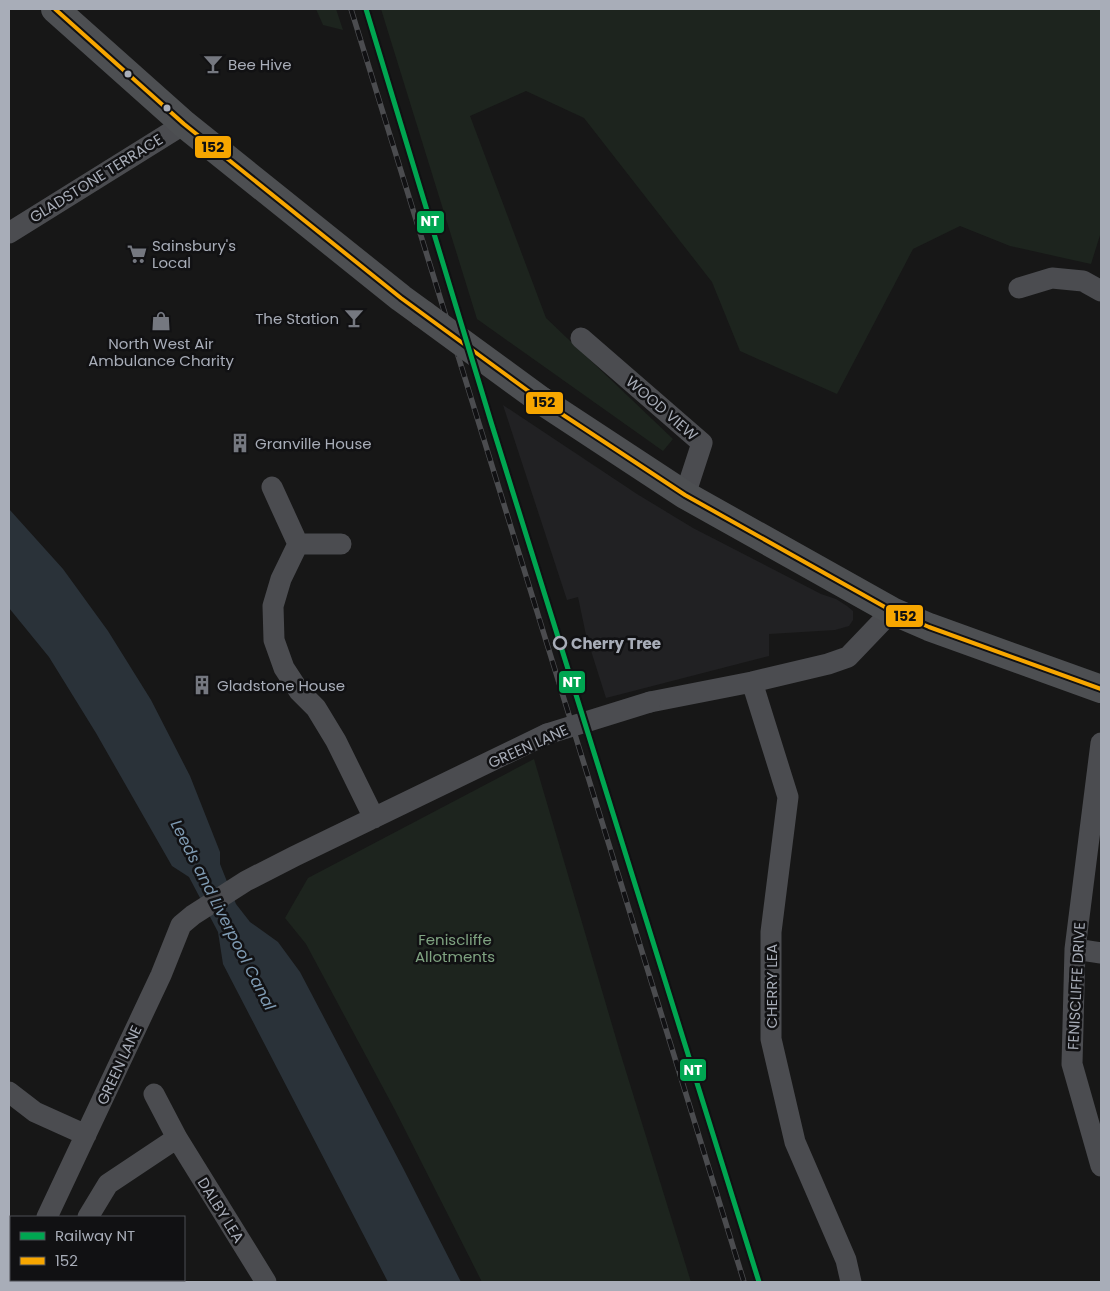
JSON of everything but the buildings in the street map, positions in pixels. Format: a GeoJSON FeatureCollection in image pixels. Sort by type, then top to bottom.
{"type":"FeatureCollection","features":[{"type":"Feature","properties":{"kind":"main road"},"geometry":{"type":"LineString","coordinates":[[55,9],[184,124],[386,286],[542,402],[685,495],[892,611],[929,627],[1101,689]]}},
{"type":"Feature","properties":{"kind":"street","name":"GLADSTONE TERRACE"},"geometry":{"type":"LineString","coordinates":[[9,233],[184,124]]}},
{"type":"Feature","properties":{"kind":"street"},"geometry":{"type":"LineString","coordinates":[[1018,288],[1052,278],[1083,281],[1101,291]]}},
{"type":"Feature","properties":{"kind":"street","name":"WOOD VIEW"},"geometry":{"type":"LineString","coordinates":[[581,338],[702,443],[685,495]]}},
{"type":"Feature","properties":{"kind":"street"},"geometry":{"type":"LineString","coordinates":[[272,487],[298,544]]}},
{"type":"Feature","properties":{"kind":"street"},"geometry":{"type":"LineString","coordinates":[[298,544],[341,544]]}},
{"type":"Feature","properties":{"kind":"street"},"geometry":{"type":"LineString","coordinates":[[298,544],[281,579],[273,606],[274,640],[284,668],[299,691],[316,708],[331,732],[374,818]]}},
{"type":"Feature","properties":{"kind":"street","name":"GREEN LANE"},"geometry":{"type":"LineString","coordinates":[[47,1216],[182,925],[193,915],[246,881],[547,734],[650,702],[752,682],[828,664],[848,657],[892,611]]}},
{"type":"Feature","properties":{"kind":"street","name":"CHERRY LEA"},"geometry":{"type":"LineString","coordinates":[[752,682],[788,797],[770,932],[771,1039],[795,1142],[846,1260],[851,1282]]}},
{"type":"Feature","properties":{"kind":"street","name":"FENISCLIFFE DRIVE"},"geometry":{"type":"LineString","coordinates":[[1101,743],[1074,949],[1072,1064],[1101,1166]]}},
{"type":"Feature","properties":{"kind":"street"},"geometry":{"type":"LineString","coordinates":[[1074,949],[1101,953]]}},
{"type":"Feature","properties":{"kind":"street"},"geometry":{"type":"LineString","coordinates":[[9,1092],[35,1112],[86,1135]]}},
{"type":"Feature","properties":{"kind":"street","name":"DALBY LEA"},"geometry":{"type":"LineString","coordinates":[[154,1094],[177,1138],[266,1282]]}},
{"type":"Feature","properties":{"kind":"street"},"geometry":{"type":"LineString","coordinates":[[89,1216],[108,1184],[177,1138]]}},
{"type":"Feature","properties":{"kind":"shaded area"},"geometry":{"type":"Polygon","coordinates":[[[503,405],[637,494],[693,528],[821,594],[836,599],[853,611],[853,620],[849,626],[835,630],[769,634],[769,656],[606,698],[586,635],[578,597],[567,600],[503,405]]]}},
{"type":"Feature","properties":{"kind":"green space"},"geometry":{"type":"Polygon","coordinates":[[[316,9],[336,9],[343,30],[323,25],[316,9]]]}},
{"type":"Feature","properties":{"kind":"green space"},"geometry":{"type":"Polygon","coordinates":[[[381,9],[1101,9],[1101,232],[1091,264],[1010,246],[960,226],[913,249],[837,394],[740,351],[712,282],[584,118],[526,91],[470,116],[546,318],[673,439],[663,451],[477,319],[381,9]]]}},
{"type":"Feature","properties":{"kind":"green space","name":"Feniscliffe Allotments"},"geometry":{"type":"Polygon","coordinates":[[[534,759],[620,1052],[691,1282],[482,1282],[395,1110],[306,944],[285,918],[308,878],[534,759]]]}},
{"type":"Feature","properties":{"kind":"water","name":"Leeds and Liverpool Canal"},"geometry":{"type":"Polygon","coordinates":[[[9,509],[63,569],[108,631],[151,700],[190,776],[220,852],[220,864],[236,904],[250,922],[278,942],[300,972],[461,1282],[388,1282],[223,964],[218,932],[189,877],[172,866],[96,733],[49,657],[9,608],[9,509]]]}},
{"type":"Feature","properties":{"kind":"railway"},"geometry":{"type":"LineString","coordinates":[[351,9],[744,1282]]}},
{"type":"Feature","properties":{"kind":"rail line","name":"NT"},"geometry":{"type":"LineString","coordinates":[[366,9],[491,422],[759,1282]]}},
{"type":"Feature","properties":{"kind":"transit line","name":"152"},"geometry":{"type":"LineString","coordinates":[[55,9],[184,124],[401,298],[542,401],[685,495],[892,611],[929,627],[1101,689]]}},
{"type":"Feature","properties":{"kind":"place","name":"Bee Hive"},"geometry":{"type":"Point","coordinates":[213,64]}},
{"type":"Feature","properties":{"kind":"place","name":"Sainsbury's Local"},"geometry":{"type":"Point","coordinates":[137,254]}},
{"type":"Feature","properties":{"kind":"place","name":"The Station"},"geometry":{"type":"Point","coordinates":[354,318]}},
{"type":"Feature","properties":{"kind":"place","name":"North West Air Ambulance Charity"},"geometry":{"type":"Point","coordinates":[161,321]}},
{"type":"Feature","properties":{"kind":"place","name":"Granville House"},"geometry":{"type":"Point","coordinates":[240,443]}},
{"type":"Feature","properties":{"kind":"place","name":"Cherry Tree"},"geometry":{"type":"Point","coordinates":[560,643]}},
{"type":"Feature","properties":{"kind":"place","name":"Gladstone House"},"geometry":{"type":"Point","coordinates":[202,685]}}]}
